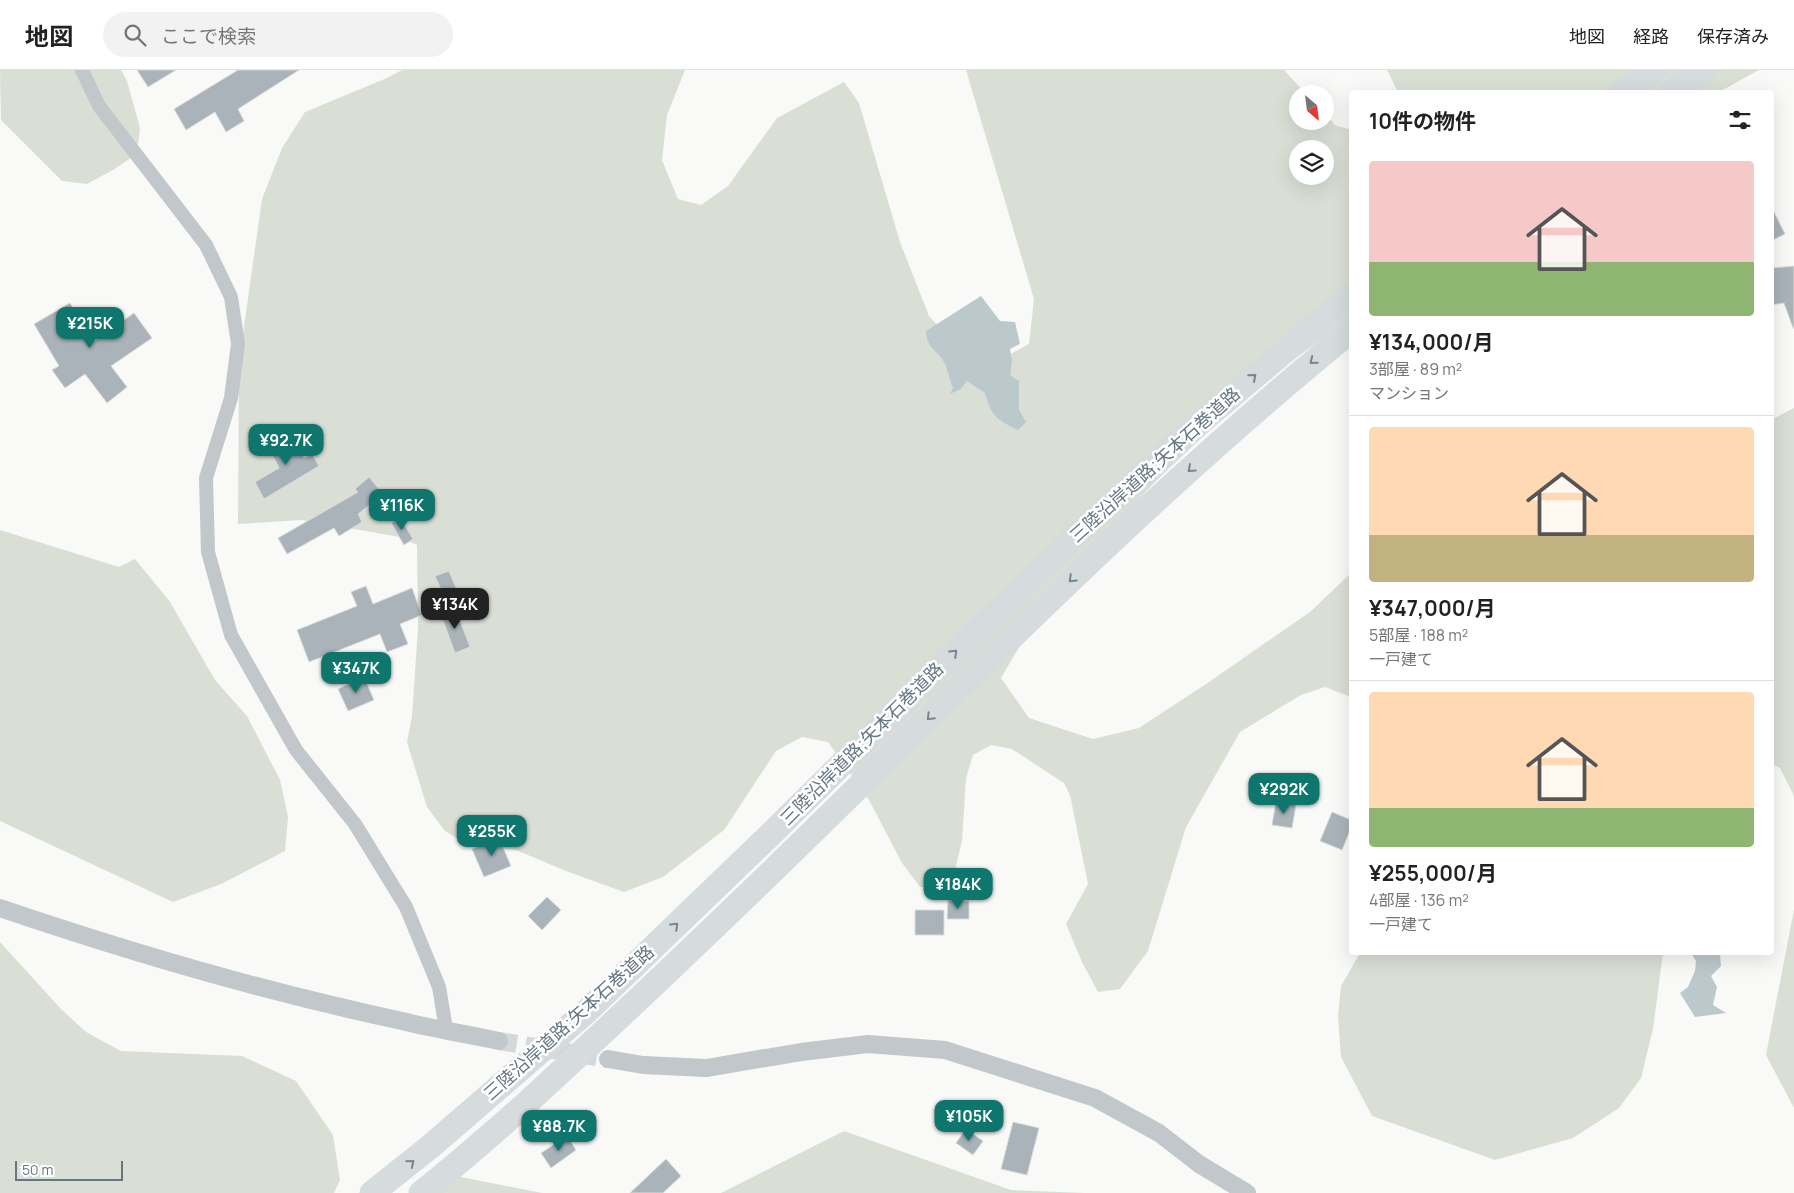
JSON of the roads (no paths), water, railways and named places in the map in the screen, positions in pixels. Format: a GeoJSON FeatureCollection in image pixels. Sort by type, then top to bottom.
{"type":"FeatureCollection","features":[{"type":"Feature","properties":{"kind":"highway"},"geometry":{"type":"LineString","coordinates":[[1625,90],[1655,70]]}},
{"type":"Feature","properties":{"kind":"highway"},"geometry":{"type":"LineString","coordinates":[[1675,90],[1704,70]]}},
{"type":"Feature","properties":{"kind":"highway","name":"三陸沿岸道路;矢本石巻道路"},"geometry":{"type":"LineString","coordinates":[[372,1193],[431,1146],[587,1011],[1095,518],[1177,442],[1349,297]]}},
{"type":"Feature","properties":{"kind":"highway","name":"三陸沿岸道路;矢本石巻道路"},"geometry":{"type":"LineString","coordinates":[[421,1193],[457,1166],[595,1041],[790,856],[962,685],[1109,543],[1307,367],[1349,333]]}},
{"type":"Feature","properties":{"kind":"street"},"geometry":{"type":"LineString","coordinates":[[82,70],[99,106],[206,245],[231,297],[238,344],[231,398],[206,478],[208,552],[231,635],[296,750],[355,824],[406,907],[439,987],[446,1029]]}},
{"type":"Feature","properties":{"kind":"street"},"geometry":{"type":"LineString","coordinates":[[0,908],[81,936],[242,982],[402,1022],[446,1029],[498,1042]]}},
{"type":"Feature","properties":{"kind":"street"},"geometry":{"type":"LineString","coordinates":[[608,1059],[643,1065],[706,1068],[801,1052],[868,1044],[945,1050],[1095,1098],[1159,1133],[1199,1164],[1248,1193]]}},
{"type":"Feature","properties":{"kind":"tunnel"},"geometry":{"type":"LineString","coordinates":[[499,1041],[608,1059]]}}]}
